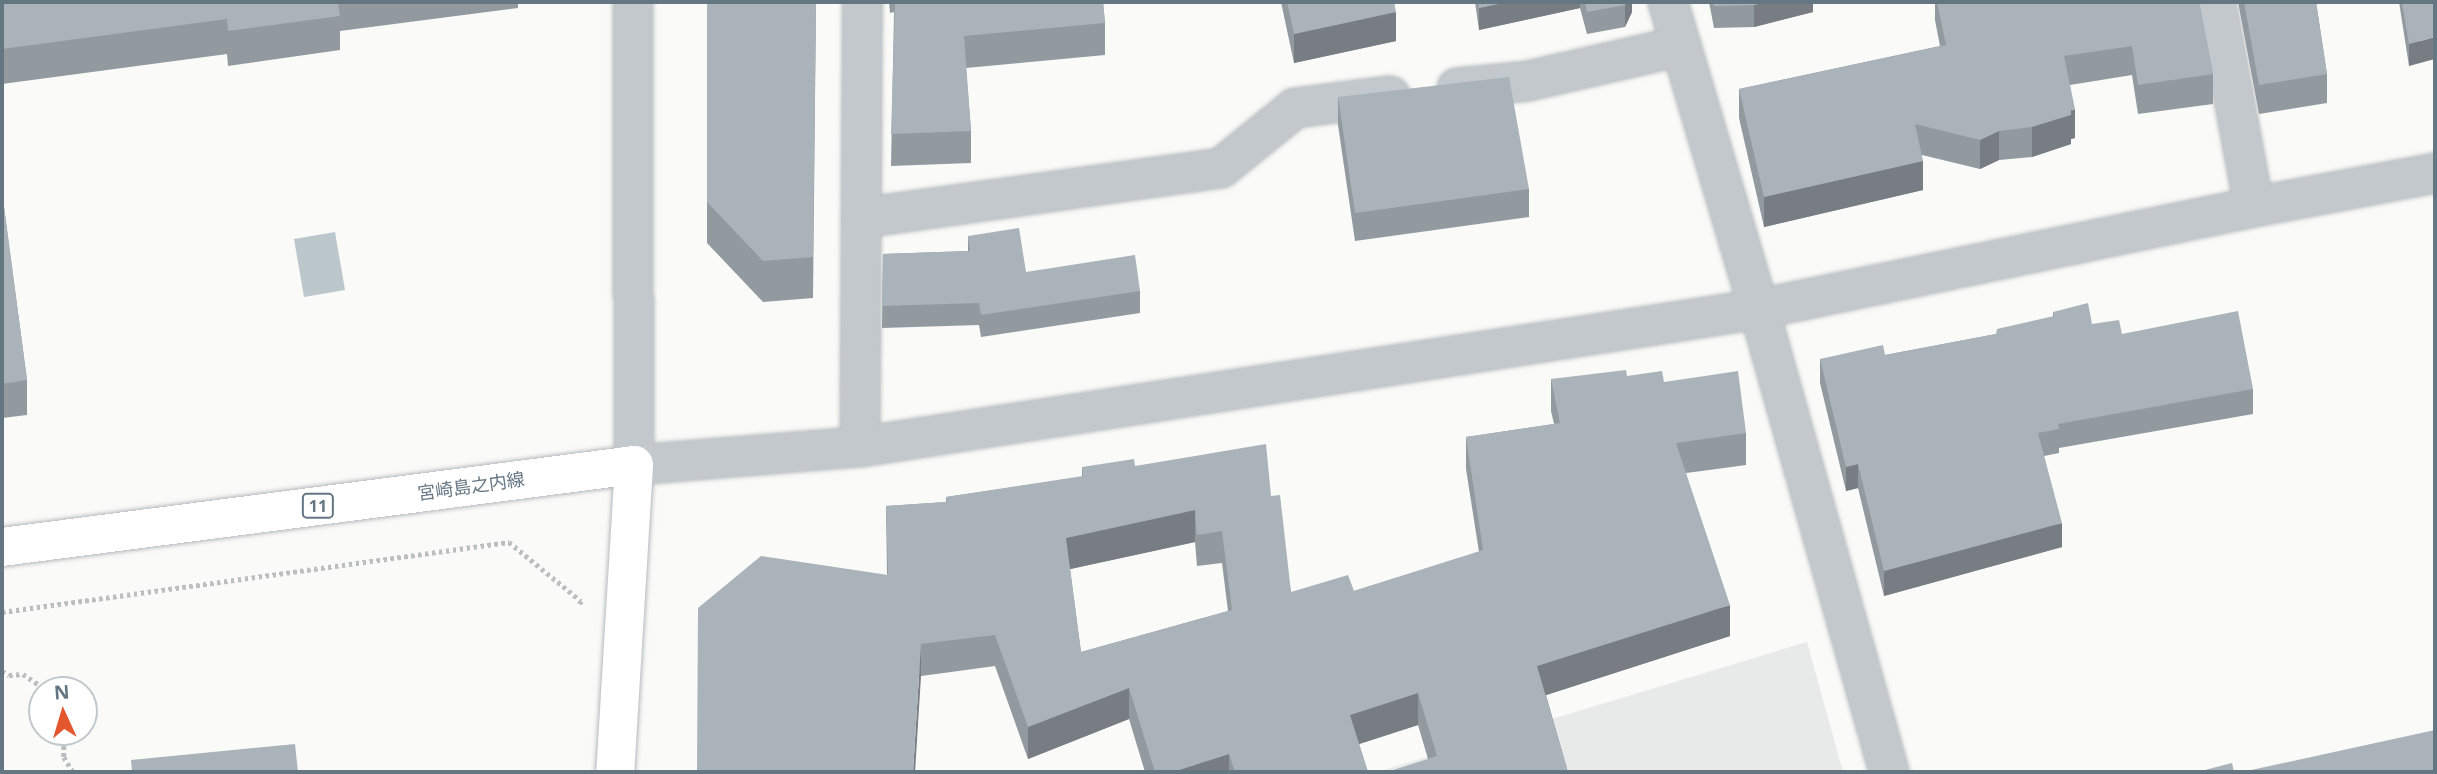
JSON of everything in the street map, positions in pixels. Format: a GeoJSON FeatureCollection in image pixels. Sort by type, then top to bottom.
{"type":"FeatureCollection","features":[{"type":"Feature","properties":{"kind":"main road","name":"宮崎島之内線"},"geometry":{"type":"LineString","coordinates":[[2,547],[634,465]]}},
{"type":"Feature","properties":{"kind":"main road"},"geometry":{"type":"LineString","coordinates":[[615,772],[634,465]]}},
{"type":"Feature","properties":{"kind":"street"},"geometry":{"type":"LineString","coordinates":[[633,2],[634,465],[860,447],[1759,309],[2253,207],[2435,173]]}},
{"type":"Feature","properties":{"kind":"street"},"geometry":{"type":"LineString","coordinates":[[860,447],[862,2]]}},
{"type":"Feature","properties":{"kind":"street"},"geometry":{"type":"LineString","coordinates":[[1668,2],[1759,309],[1889,772]]}},
{"type":"Feature","properties":{"kind":"street"},"geometry":{"type":"LineString","coordinates":[[2216,2],[2253,207]]}},
{"type":"Feature","properties":{"kind":"street"},"geometry":{"type":"LineString","coordinates":[[861,218],[1221,167],[1296,108],[1528,81],[1681,46]]}},
{"type":"Feature","properties":{"kind":"path"},"geometry":{"type":"LineString","coordinates":[[2,612],[509,542],[580,601],[580,614]]}},
{"type":"Feature","properties":{"kind":"path"},"geometry":{"type":"LineString","coordinates":[[2,671],[9,675],[23,674],[28,677]]}},
{"type":"Feature","properties":{"kind":"path"},"geometry":{"type":"LineString","coordinates":[[64,746],[64,757],[73,772]]}},
{"type":"Feature","properties":{"kind":"shaded area"},"geometry":{"type":"Polygon","coordinates":[[[335,232],[345,290],[304,297],[294,239],[335,232]]]}},
{"type":"Feature","properties":{"kind":"shaded area"},"geometry":{"type":"Polygon","coordinates":[[[1807,642],[1843,772],[1377,772],[1807,642]]]}},
{"type":"Feature","properties":{"kind":"building"},"geometry":{"type":"Polygon","coordinates":[[[2,2],[338,2],[340,16],[228,31],[227,19],[2,49],[2,2]]]}},
{"type":"Feature","properties":{"kind":"building"},"geometry":{"type":"Polygon","coordinates":[[[707,2],[816,2],[813,257],[763,261],[707,202],[707,2]]]}},
{"type":"Feature","properties":{"kind":"building"},"geometry":{"type":"Polygon","coordinates":[[[895,2],[1103,2],[1105,23],[964,36],[971,131],[891,134],[895,2]]]}},
{"type":"Feature","properties":{"kind":"building"},"geometry":{"type":"Polygon","coordinates":[[[1287,2],[1394,2],[1396,12],[1294,34],[1287,2]]]}},
{"type":"Feature","properties":{"kind":"building"},"geometry":{"type":"Polygon","coordinates":[[[1478,2],[1508,2],[1479,8],[1478,2]]]}},
{"type":"Feature","properties":{"kind":"building"},"geometry":{"type":"Polygon","coordinates":[[[1585,2],[1627,2],[1625,5],[1587,12],[1585,2]]]}},
{"type":"Feature","properties":{"kind":"building"},"geometry":{"type":"Polygon","coordinates":[[[1713,2],[1767,2],[1714,6],[1713,2]]]}},
{"type":"Feature","properties":{"kind":"building"},"geometry":{"type":"Polygon","coordinates":[[[1937,2],[2199,2],[2213,74],[2138,85],[2132,46],[2064,56],[2075,109],[2071,110],[2071,115],[2032,127],[1999,131],[1980,140],[1915,124],[1923,161],[1764,197],[1739,89],[1946,45],[1937,2]]]}},
{"type":"Feature","properties":{"kind":"building"},"geometry":{"type":"Polygon","coordinates":[[[2244,2],[2316,2],[2327,74],[2259,85],[2244,2]]]}},
{"type":"Feature","properties":{"kind":"building"},"geometry":{"type":"Polygon","coordinates":[[[2402,2],[2435,2],[2435,37],[2409,44],[2402,2]]]}},
{"type":"Feature","properties":{"kind":"building"},"geometry":{"type":"Polygon","coordinates":[[[1509,77],[1529,189],[1355,213],[1338,97],[1509,77]]]}},
{"type":"Feature","properties":{"kind":"building"},"geometry":{"type":"Polygon","coordinates":[[[2,192],[27,380],[2,384],[2,192]]]}},
{"type":"Feature","properties":{"kind":"building"},"geometry":{"type":"Polygon","coordinates":[[[1019,228],[1026,272],[1135,255],[1140,291],[981,315],[979,303],[882,306],[883,254],[970,251],[968,236],[1019,228]]]}},
{"type":"Feature","properties":{"kind":"building"},"geometry":{"type":"Polygon","coordinates":[[[2088,303],[2092,324],[2119,320],[2122,334],[2238,311],[2253,389],[2058,424],[2059,429],[2038,433],[2062,523],[1884,571],[1858,464],[1846,467],[1820,359],[1883,345],[1885,355],[1996,334],[1997,329],[2054,316],[2053,312],[2088,303]]]}},
{"type":"Feature","properties":{"kind":"building"},"geometry":{"type":"Polygon","coordinates":[[[1626,370],[1627,376],[1662,371],[1664,382],[1738,371],[1746,433],[1676,443],[1730,605],[1537,666],[1568,772],[1387,772],[1437,756],[1418,693],[1350,715],[1368,772],[1235,772],[1229,754],[1173,772],[1155,772],[1129,688],[1028,727],[995,635],[921,644],[913,772],[697,772],[698,608],[761,556],[888,575],[886,506],[947,502],[946,497],[1083,476],[1082,467],[1134,459],[1135,466],[1266,444],[1271,496],[1280,495],[1291,592],[1348,575],[1354,591],[1483,550],[1466,437],[1560,423],[1551,379],[1626,370]],[[1195,510],[1066,538],[1081,652],[1232,610],[1222,531],[1197,535],[1195,510]]]}},
{"type":"Feature","properties":{"kind":"building"},"geometry":{"type":"Polygon","coordinates":[[[2435,730],[2435,772],[2242,772],[2435,730]]]}},
{"type":"Feature","properties":{"kind":"building"},"geometry":{"type":"Polygon","coordinates":[[[295,744],[298,772],[132,772],[131,760],[295,744]]]}},
{"type":"Feature","properties":{"kind":"building"},"geometry":{"type":"Polygon","coordinates":[[[2232,763],[2234,772],[2197,772],[2232,763]]]}}]}
